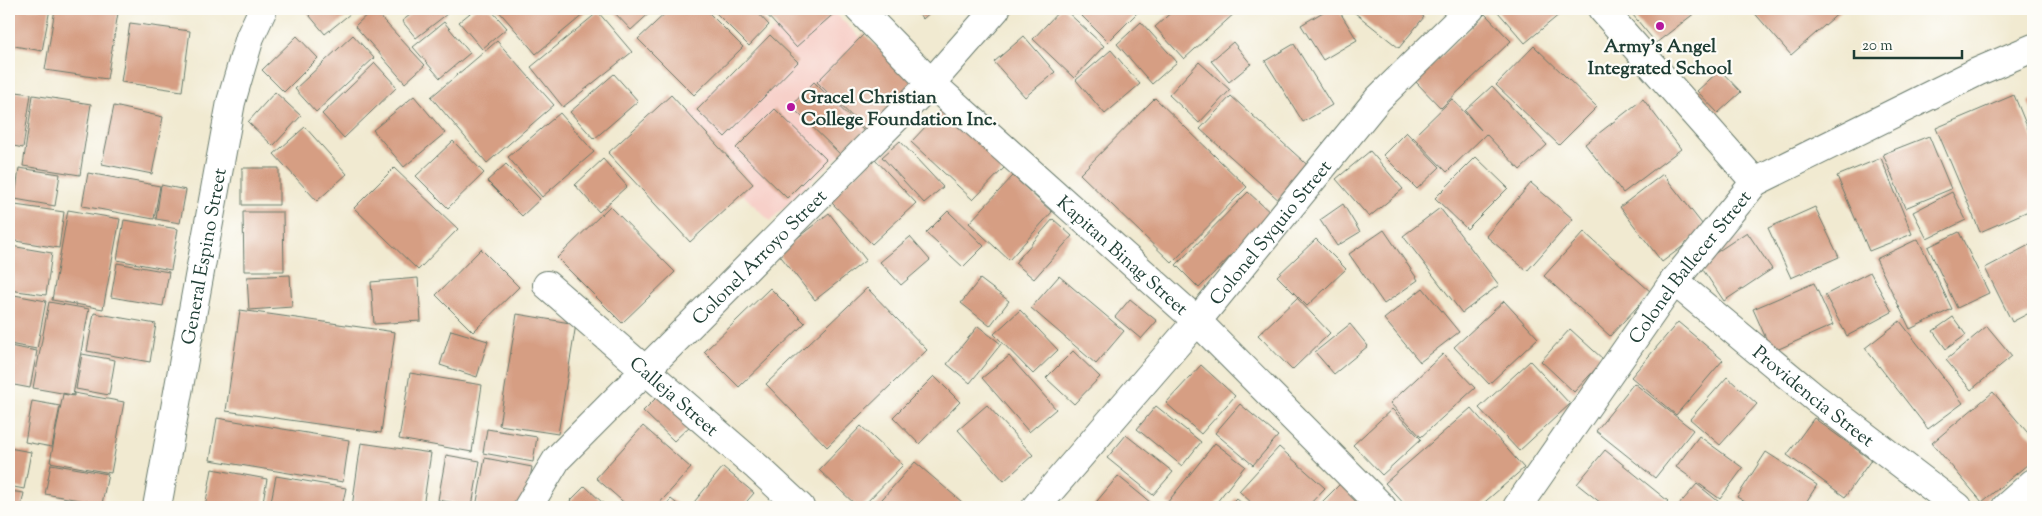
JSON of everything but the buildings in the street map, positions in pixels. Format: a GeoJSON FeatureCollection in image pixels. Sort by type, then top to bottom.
{"type":"FeatureCollection","features":[{"type":"Feature","properties":{"kind":"street","name":"General Espino Street"},"geometry":{"type":"LineString","coordinates":[[157,507],[231,102],[250,37],[262,9]]}},
{"type":"Feature","properties":{"kind":"street","name":"Kapitan Binag Street"},"geometry":{"type":"LineString","coordinates":[[859,9],[931,83],[1197,321],[1382,507]]}},
{"type":"Feature","properties":{"kind":"street","name":"Colonel Arroyo Street"},"geometry":{"type":"LineString","coordinates":[[528,507],[558,459],[931,83],[996,9]]}},
{"type":"Feature","properties":{"kind":"street","name":"Colonel Syquio Street"},"geometry":{"type":"LineString","coordinates":[[1036,507],[1197,321],[1378,99],[1470,9]]}},
{"type":"Feature","properties":{"kind":"street"},"geometry":{"type":"LineString","coordinates":[[1602,9],[1755,182]]}},
{"type":"Feature","properties":{"kind":"street","name":"Colonel Ballecer Street"},"geometry":{"type":"LineString","coordinates":[[1517,507],[1674,282],[1755,182],[1976,72],[2033,48]]}},
{"type":"Feature","properties":{"kind":"street","name":"Providencia Street"},"geometry":{"type":"LineString","coordinates":[[1674,282],[1815,398],[1958,507]]}},
{"type":"Feature","properties":{"kind":"street","name":"Calleja Street"},"geometry":{"type":"LineString","coordinates":[[547,285],[646,369],[800,507]]}},
{"type":"Feature","properties":{"kind":"street"},"geometry":{"type":"LineString","coordinates":[[2006,507],[2033,483]]}},
{"type":"Feature","properties":{"kind":"shaded area","name":"Gracel Christian College Foundation Inc."},"geometry":{"type":"Polygon","coordinates":[[[796,9],[831,9],[910,87],[770,221],[673,127],[796,9]]]}},
{"type":"Feature","properties":{"kind":"place","name":"Army's Angel Integrated School"},"geometry":{"type":"Point","coordinates":[1660,26]}},
{"type":"Feature","properties":{"kind":"place","name":"Gracel Christian College Foundation Inc."},"geometry":{"type":"Point","coordinates":[791,107]}}]}
